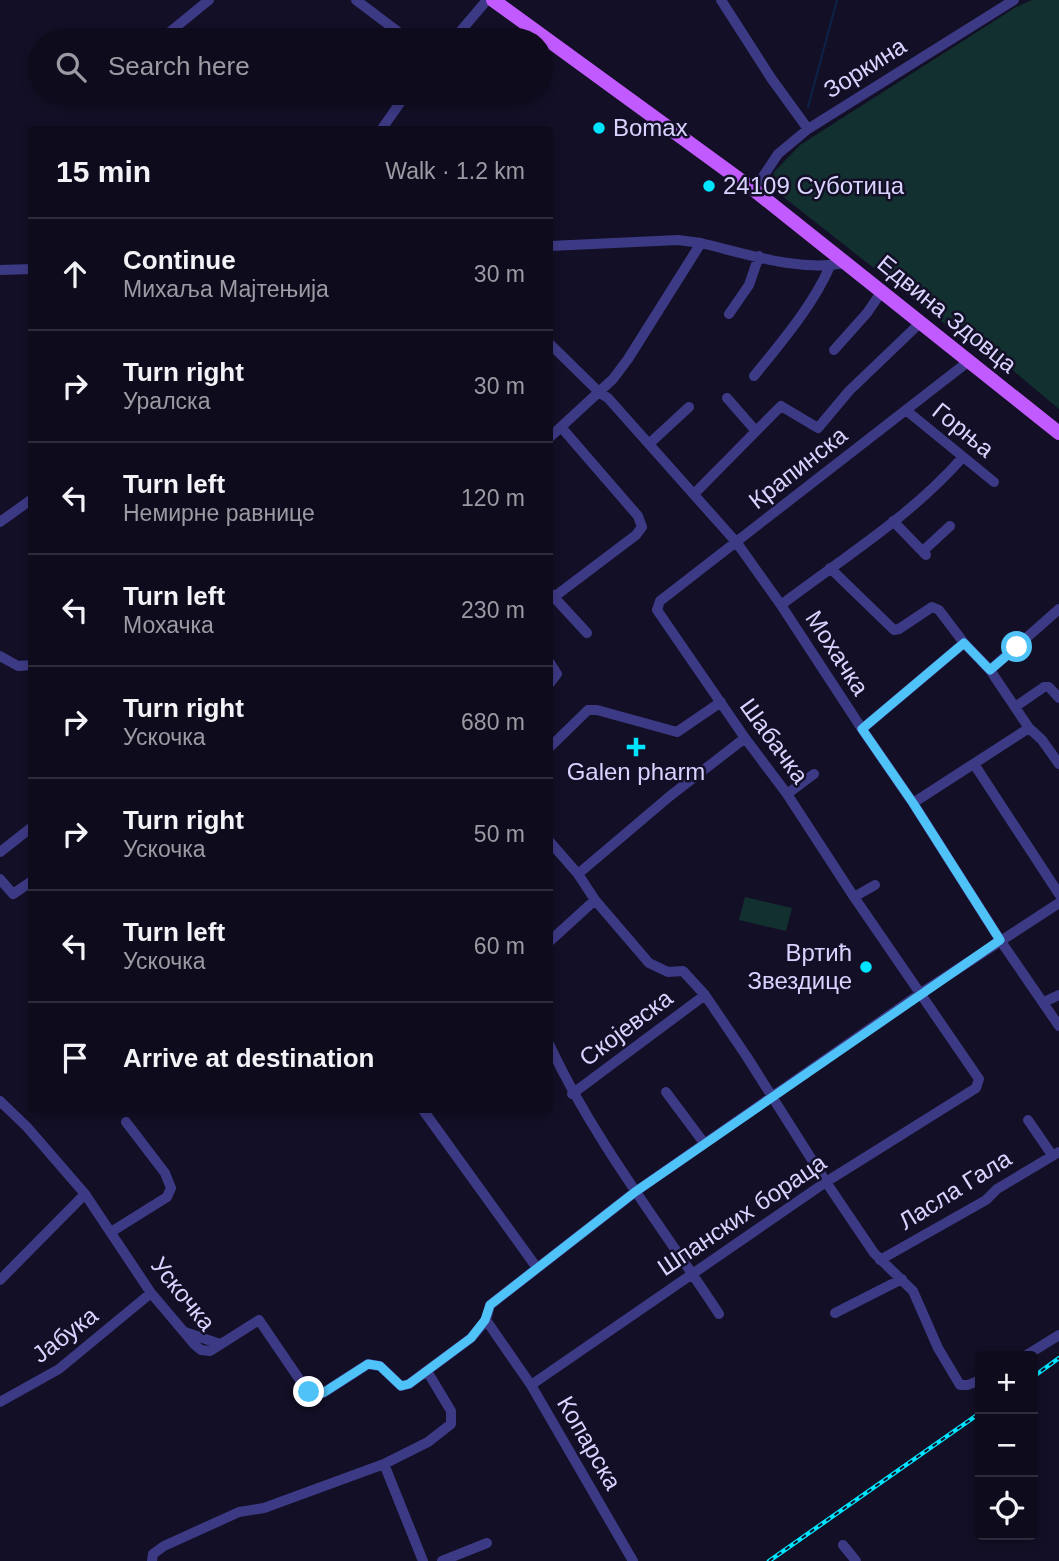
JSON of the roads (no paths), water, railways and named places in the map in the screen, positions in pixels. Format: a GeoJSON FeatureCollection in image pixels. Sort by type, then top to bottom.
{"type":"FeatureCollection","features":[{"type":"Feature","properties":{"kind":"main road","name":"Едвина Здовца"},"geometry":{"type":"LineString","coordinates":[[490,0],[529,28]]}},
{"type":"Feature","properties":{"kind":"main road","name":"Едвина Здовца"},"geometry":{"type":"LineString","coordinates":[[553,45],[754,190],[1059,433]]}},
{"type":"Feature","properties":{"kind":"street"},"geometry":{"type":"LineString","coordinates":[[175,28],[209,0]]}},
{"type":"Feature","properties":{"kind":"street"},"geometry":{"type":"LineString","coordinates":[[356,0],[393,28]]}},
{"type":"Feature","properties":{"kind":"street"},"geometry":{"type":"LineString","coordinates":[[464,28],[490,0]]}},
{"type":"Feature","properties":{"kind":"street"},"geometry":{"type":"LineString","coordinates":[[721,0],[771,78],[808,129]]}},
{"type":"Feature","properties":{"kind":"street","name":"Зоркина"},"geometry":{"type":"LineString","coordinates":[[754,190],[778,154],[808,129],[1014,0]]}},
{"type":"Feature","properties":{"kind":"street"},"geometry":{"type":"LineString","coordinates":[[385,126],[400,105]]}},
{"type":"Feature","properties":{"kind":"street"},"geometry":{"type":"LineString","coordinates":[[553,246],[664,240],[701,243],[796,264],[830,266],[846,263]]}},
{"type":"Feature","properties":{"kind":"street"},"geometry":{"type":"LineString","coordinates":[[553,434],[600,393],[628,359],[701,243]]}},
{"type":"Feature","properties":{"kind":"street"},"geometry":{"type":"LineString","coordinates":[[729,314],[749,285],[759,256]]}},
{"type":"Feature","properties":{"kind":"street"},"geometry":{"type":"LineString","coordinates":[[754,376],[803,310],[830,266]]}},
{"type":"Feature","properties":{"kind":"street"},"geometry":{"type":"LineString","coordinates":[[0,270],[28,269]]}},
{"type":"Feature","properties":{"kind":"street"},"geometry":{"type":"LineString","coordinates":[[834,350],[867,313],[882,291]]}},
{"type":"Feature","properties":{"kind":"street"},"geometry":{"type":"LineString","coordinates":[[694,494],[781,406],[818,428],[849,391],[921,322]]}},
{"type":"Feature","properties":{"kind":"street","name":"Мохачка"},"geometry":{"type":"LineString","coordinates":[[553,347],[600,393],[608,397],[737,543],[781,605],[1059,1026]]}},
{"type":"Feature","properties":{"kind":"street","name":"Крапинска"},"geometry":{"type":"LineString","coordinates":[[657,610],[660,601],[969,361]]}},
{"type":"Feature","properties":{"kind":"street"},"geometry":{"type":"LineString","coordinates":[[727,398],[755,430]]}},
{"type":"Feature","properties":{"kind":"street"},"geometry":{"type":"LineString","coordinates":[[650,443],[689,407]]}},
{"type":"Feature","properties":{"kind":"street","name":"Горња"},"geometry":{"type":"LineString","coordinates":[[907,411],[993,482]]}},
{"type":"Feature","properties":{"kind":"street"},"geometry":{"type":"LineString","coordinates":[[553,594],[636,535],[642,527],[638,516],[561,427]]}},
{"type":"Feature","properties":{"kind":"street"},"geometry":{"type":"LineString","coordinates":[[781,605],[935,488],[962,458]]}},
{"type":"Feature","properties":{"kind":"street"},"geometry":{"type":"LineString","coordinates":[[0,522],[28,502]]}},
{"type":"Feature","properties":{"kind":"street"},"geometry":{"type":"LineString","coordinates":[[893,521],[924,553],[950,526]]}},
{"type":"Feature","properties":{"kind":"street"},"geometry":{"type":"LineString","coordinates":[[830,568],[894,630],[932,607],[939,610],[964,643],[990,670],[1028,728],[1042,740],[1059,764]]}},
{"type":"Feature","properties":{"kind":"street"},"geometry":{"type":"LineString","coordinates":[[553,596],[587,634]]}},
{"type":"Feature","properties":{"kind":"street","name":"Шабачка"},"geometry":{"type":"LineString","coordinates":[[657,610],[787,794],[979,1079],[978,1084]]}},
{"type":"Feature","properties":{"kind":"street"},"geometry":{"type":"LineString","coordinates":[[990,670],[1056,616]]}},
{"type":"Feature","properties":{"kind":"street"},"geometry":{"type":"LineString","coordinates":[[862,729],[964,643]]}},
{"type":"Feature","properties":{"kind":"street"},"geometry":{"type":"LineString","coordinates":[[0,656],[18,666],[28,665]]}},
{"type":"Feature","properties":{"kind":"street"},"geometry":{"type":"LineString","coordinates":[[1015,707],[1045,687],[1049,687],[1059,698]]}},
{"type":"Feature","properties":{"kind":"street"},"geometry":{"type":"LineString","coordinates":[[553,744],[588,710],[597,710],[677,732],[721,702]]}},
{"type":"Feature","properties":{"kind":"street"},"geometry":{"type":"LineString","coordinates":[[913,803],[1028,728]]}},
{"type":"Feature","properties":{"kind":"street"},"geometry":{"type":"LineString","coordinates":[[578,874],[670,796],[745,738]]}},
{"type":"Feature","properties":{"kind":"street"},"geometry":{"type":"LineString","coordinates":[[974,764],[1059,894]]}},
{"type":"Feature","properties":{"kind":"street"},"geometry":{"type":"LineString","coordinates":[[787,794],[814,774]]}},
{"type":"Feature","properties":{"kind":"street"},"geometry":{"type":"LineString","coordinates":[[0,852],[28,830]]}},
{"type":"Feature","properties":{"kind":"street"},"geometry":{"type":"LineString","coordinates":[[553,845],[649,963],[668,972],[683,971],[705,995],[880,1260],[913,1291],[938,1349],[960,1385],[975,1382]]}},
{"type":"Feature","properties":{"kind":"street"},"geometry":{"type":"LineString","coordinates":[[0,879],[13,894],[28,884]]}},
{"type":"Feature","properties":{"kind":"street"},"geometry":{"type":"LineString","coordinates":[[854,897],[875,885]]}},
{"type":"Feature","properties":{"kind":"street"},"geometry":{"type":"LineString","coordinates":[[553,938],[595,900]]}},
{"type":"Feature","properties":{"kind":"street","name":"Ускочка"},"geometry":{"type":"LineString","coordinates":[[0,1101],[27,1127],[85,1194],[151,1293],[186,1332],[220,1344],[259,1320],[309,1392],[315,1395],[323,1393],[368,1364],[380,1366],[401,1386],[409,1384],[471,1338],[485,1320],[490,1305],[635,1192],[921,993],[1059,903]]}},
{"type":"Feature","properties":{"kind":"street","name":"Скојевска"},"geometry":{"type":"LineString","coordinates":[[572,1094],[705,995]]}},
{"type":"Feature","properties":{"kind":"street"},"geometry":{"type":"LineString","coordinates":[[1044,1002],[1059,995]]}},
{"type":"Feature","properties":{"kind":"street"},"geometry":{"type":"LineString","coordinates":[[553,1053],[572,1094],[605,1147],[719,1314]]}},
{"type":"Feature","properties":{"kind":"street","name":"Шпанских бораца"},"geometry":{"type":"LineString","coordinates":[[531,1385],[826,1182],[976,1088],[978,1084]]}},
{"type":"Feature","properties":{"kind":"street"},"geometry":{"type":"LineString","coordinates":[[666,1092],[704,1143]]}},
{"type":"Feature","properties":{"kind":"street"},"geometry":{"type":"LineString","coordinates":[[425,1113],[537,1268]]}},
{"type":"Feature","properties":{"kind":"street","name":"Ласла Гала"},"geometry":{"type":"LineString","coordinates":[[880,1260],[986,1200],[997,1189],[1055,1154],[1028,1120]]}},
{"type":"Feature","properties":{"kind":"street"},"geometry":{"type":"LineString","coordinates":[[111,1232],[167,1197],[171,1188],[165,1173],[126,1122]]}},
{"type":"Feature","properties":{"kind":"street"},"geometry":{"type":"LineString","coordinates":[[0,1280],[85,1194]]}},
{"type":"Feature","properties":{"kind":"street"},"geometry":{"type":"LineString","coordinates":[[835,1313],[902,1279]]}},
{"type":"Feature","properties":{"kind":"street","name":"Јабука"},"geometry":{"type":"LineString","coordinates":[[0,1402],[59,1369],[151,1293]]}},
{"type":"Feature","properties":{"kind":"street","name":"Копарска"},"geometry":{"type":"LineString","coordinates":[[485,1320],[506,1346],[531,1385],[633,1561]]}},
{"type":"Feature","properties":{"kind":"street"},"geometry":{"type":"LineString","coordinates":[[476,1332],[506,1346]]}},
{"type":"Feature","properties":{"kind":"street"},"geometry":{"type":"LineString","coordinates":[[1033,1351],[1059,1335]]}},
{"type":"Feature","properties":{"kind":"street"},"geometry":{"type":"LineString","coordinates":[[152,1561],[153,1554],[164,1546],[223,1518],[264,1508],[384,1464],[439,1434],[452,1422],[451,1410],[427,1371]]}},
{"type":"Feature","properties":{"kind":"street"},"geometry":{"type":"LineString","coordinates":[[384,1464],[423,1561]]}},
{"type":"Feature","properties":{"kind":"street"},"geometry":{"type":"LineString","coordinates":[[442,1561],[487,1543]]}},
{"type":"Feature","properties":{"kind":"street"},"geometry":{"type":"LineString","coordinates":[[843,1545],[856,1561]]}},
{"type":"Feature","properties":{"kind":"waterway"},"geometry":{"type":"LineString","coordinates":[[808,107],[837,0]]}},
{"type":"Feature","properties":{"kind":"railway"},"geometry":{"type":"LineString","coordinates":[[1038,1373],[1059,1358]]}},
{"type":"Feature","properties":{"kind":"railway"},"geometry":{"type":"LineString","coordinates":[[769,1561],[979,1414]]}},
{"type":"Feature","properties":{"kind":"place","name":"Bomax"},"geometry":{"type":"Point","coordinates":[599,128]}},
{"type":"Feature","properties":{"kind":"place","name":"24109 Суботица"},"geometry":{"type":"Point","coordinates":[709,186]}},
{"type":"Feature","properties":{"kind":"place","name":"Galen pharm"},"geometry":{"type":"Point","coordinates":[636,747]}},
{"type":"Feature","properties":{"kind":"place","name":"Вртић Звездице"},"geometry":{"type":"Point","coordinates":[866,967]}}]}
